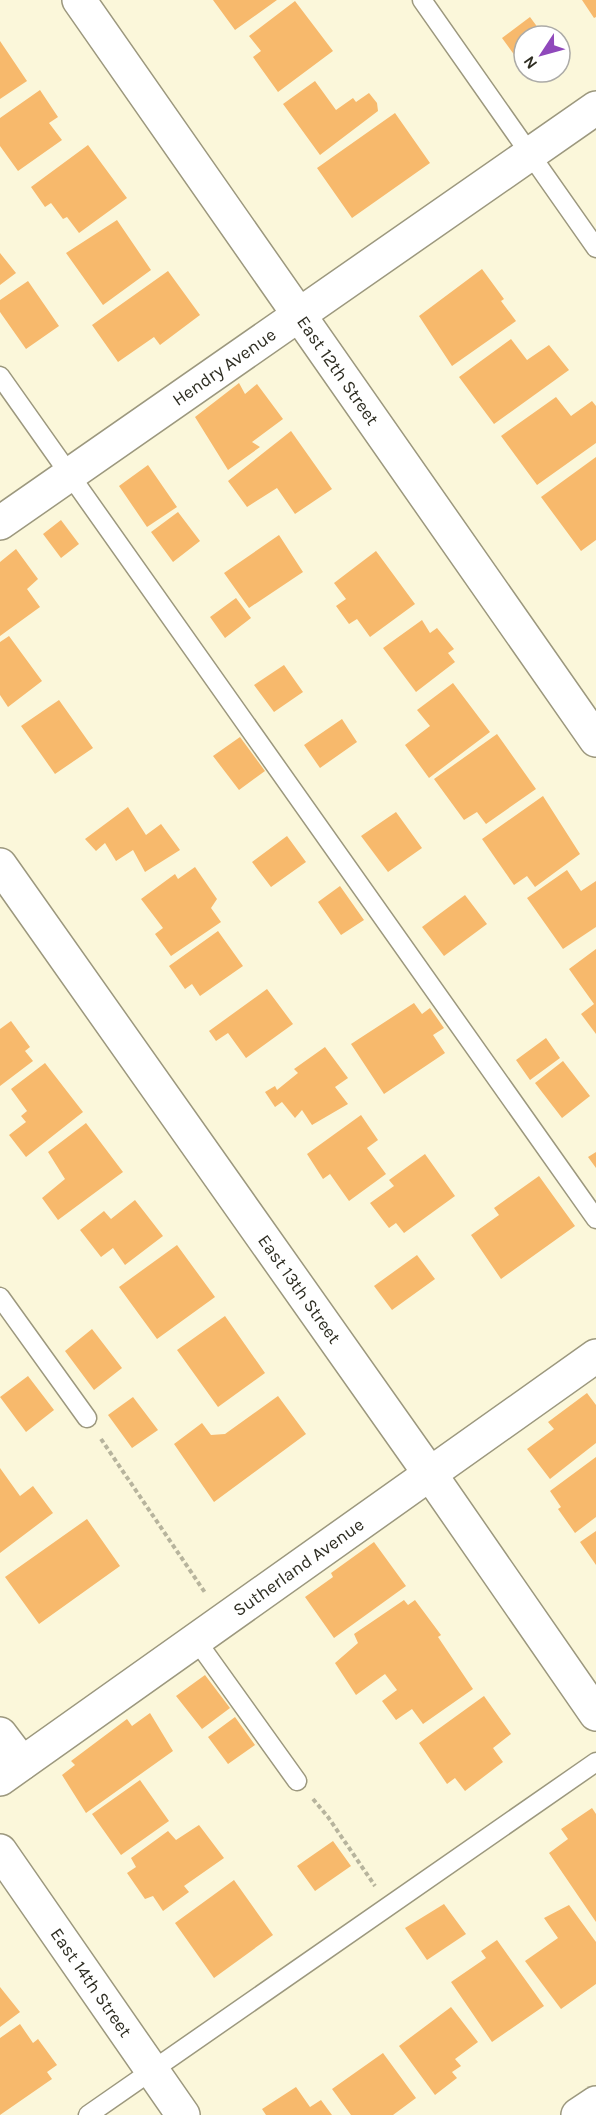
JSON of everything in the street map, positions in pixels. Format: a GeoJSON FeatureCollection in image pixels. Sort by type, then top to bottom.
{"type":"FeatureCollection","features":[{"type":"Feature","properties":{"kind":"street","name":"East 12th Street"},"geometry":{"type":"LineString","coordinates":[[79,0],[596,740]]}},
{"type":"Feature","properties":{"kind":"street","name":"Hendry Avenue"},"geometry":{"type":"LineString","coordinates":[[0,523],[596,108]]}},
{"type":"Feature","properties":{"kind":"street","name":"East 13th Street"},"geometry":{"type":"LineString","coordinates":[[0,865],[596,1713]]}},
{"type":"Feature","properties":{"kind":"street","name":"Sutherland Avenue"},"geometry":{"type":"LineString","coordinates":[[11,1771],[596,1356]]}},
{"type":"Feature","properties":{"kind":"street"},"geometry":{"type":"LineString","coordinates":[[0,1734],[11,1771]]}},
{"type":"Feature","properties":{"kind":"street","name":"East 14th Street"},"geometry":{"type":"LineString","coordinates":[[0,1851],[183,2115]]}},
{"type":"Feature","properties":{"kind":"street"},"geometry":{"type":"LineString","coordinates":[[578,2115],[596,2103]]}},
{"type":"Feature","properties":{"kind":"lane"},"geometry":{"type":"LineString","coordinates":[[422,0],[596,248]]}},
{"type":"Feature","properties":{"kind":"lane"},"geometry":{"type":"LineString","coordinates":[[0,376],[596,1219]]}},
{"type":"Feature","properties":{"kind":"lane"},"geometry":{"type":"LineString","coordinates":[[0,1297],[87,1418]]}},
{"type":"Feature","properties":{"kind":"lane"},"geometry":{"type":"LineString","coordinates":[[196,1640],[297,1781]]}},
{"type":"Feature","properties":{"kind":"lane"},"geometry":{"type":"LineString","coordinates":[[88,2115],[596,1762]]}},
{"type":"Feature","properties":{"kind":"path"},"geometry":{"type":"LineString","coordinates":[[87,1418],[223,1620]]}},
{"type":"Feature","properties":{"kind":"path"},"geometry":{"type":"LineString","coordinates":[[297,1781],[328,1817],[388,1906]]}},
{"type":"Feature","properties":{"kind":"building"},"geometry":{"type":"Polygon","coordinates":[[[213,0],[277,0],[235,30],[213,0]]]}},
{"type":"Feature","properties":{"kind":"building"},"geometry":{"type":"Polygon","coordinates":[[[582,0],[596,0],[596,17],[594,18],[582,0]]]}},
{"type":"Feature","properties":{"kind":"building"},"geometry":{"type":"Polygon","coordinates":[[[295,1],[333,51],[278,92],[253,57],[261,51],[249,36],[295,1]]]}},
{"type":"Feature","properties":{"kind":"building"},"geometry":{"type":"Polygon","coordinates":[[[530,17],[535,24],[521,24],[530,17]]]}},
{"type":"Feature","properties":{"kind":"building"},"geometry":{"type":"Polygon","coordinates":[[[512,30],[512,52],[502,38],[512,30]]]}},
{"type":"Feature","properties":{"kind":"building"},"geometry":{"type":"Polygon","coordinates":[[[0,41],[27,81],[0,99],[0,41]]]}},
{"type":"Feature","properties":{"kind":"building"},"geometry":{"type":"Polygon","coordinates":[[[315,81],[336,110],[353,98],[356,102],[369,93],[377,103],[378,111],[320,155],[283,104],[315,81]]]}},
{"type":"Feature","properties":{"kind":"building"},"geometry":{"type":"Polygon","coordinates":[[[40,90],[58,117],[49,123],[62,140],[18,171],[0,146],[0,118],[40,90]]]}},
{"type":"Feature","properties":{"kind":"building"},"geometry":{"type":"Polygon","coordinates":[[[395,113],[430,163],[352,218],[317,168],[395,113]]]}},
{"type":"Feature","properties":{"kind":"building"},"geometry":{"type":"Polygon","coordinates":[[[88,145],[127,198],[79,233],[67,217],[63,219],[51,203],[45,207],[31,187],[88,145]]]}},
{"type":"Feature","properties":{"kind":"building"},"geometry":{"type":"Polygon","coordinates":[[[117,220],[151,270],[103,305],[66,253],[117,220]]]}},
{"type":"Feature","properties":{"kind":"building"},"geometry":{"type":"Polygon","coordinates":[[[0,253],[16,273],[0,285],[0,253]]]}},
{"type":"Feature","properties":{"kind":"building"},"geometry":{"type":"Polygon","coordinates":[[[482,269],[504,299],[501,301],[516,321],[452,366],[419,316],[482,269]]]}},
{"type":"Feature","properties":{"kind":"building"},"geometry":{"type":"Polygon","coordinates":[[[168,271],[200,315],[160,345],[154,337],[118,362],[92,325],[168,271]]]}},
{"type":"Feature","properties":{"kind":"building"},"geometry":{"type":"Polygon","coordinates":[[[28,281],[59,326],[26,349],[0,312],[0,300],[28,281]]]}},
{"type":"Feature","properties":{"kind":"building"},"geometry":{"type":"Polygon","coordinates":[[[511,339],[527,360],[549,345],[569,370],[494,424],[459,377],[511,339]]]}},
{"type":"Feature","properties":{"kind":"building"},"geometry":{"type":"Polygon","coordinates":[[[239,383],[245,394],[257,384],[283,419],[252,442],[260,447],[228,470],[195,417],[239,383]]]}},
{"type":"Feature","properties":{"kind":"building"},"geometry":{"type":"Polygon","coordinates":[[[556,397],[571,416],[592,401],[596,406],[596,443],[537,485],[501,436],[556,397]]]}},
{"type":"Feature","properties":{"kind":"building"},"geometry":{"type":"Polygon","coordinates":[[[291,431],[332,489],[295,514],[277,488],[247,507],[228,481],[291,431]]]}},
{"type":"Feature","properties":{"kind":"building"},"geometry":{"type":"Polygon","coordinates":[[[596,457],[596,540],[581,551],[541,497],[596,457]]]}},
{"type":"Feature","properties":{"kind":"building"},"geometry":{"type":"Polygon","coordinates":[[[148,465],[177,507],[147,527],[119,486],[148,465]]]}},
{"type":"Feature","properties":{"kind":"building"},"geometry":{"type":"Polygon","coordinates":[[[178,512],[200,541],[173,562],[151,532],[178,512]]]}},
{"type":"Feature","properties":{"kind":"building"},"geometry":{"type":"Polygon","coordinates":[[[61,520],[79,544],[61,558],[43,534],[61,520]]]}},
{"type":"Feature","properties":{"kind":"building"},"geometry":{"type":"Polygon","coordinates":[[[279,535],[303,572],[249,608],[224,573],[279,535]]]}},
{"type":"Feature","properties":{"kind":"building"},"geometry":{"type":"Polygon","coordinates":[[[16,549],[38,579],[27,589],[40,607],[0,636],[0,562],[16,549]]]}},
{"type":"Feature","properties":{"kind":"building"},"geometry":{"type":"Polygon","coordinates":[[[376,551],[415,604],[370,637],[357,619],[349,624],[336,606],[346,599],[334,583],[376,551]]]}},
{"type":"Feature","properties":{"kind":"building"},"geometry":{"type":"Polygon","coordinates":[[[236,598],[251,618],[225,638],[210,617],[236,598]]]}},
{"type":"Feature","properties":{"kind":"building"},"geometry":{"type":"Polygon","coordinates":[[[422,620],[430,633],[437,628],[454,649],[448,653],[455,662],[416,692],[383,648],[422,620]]]}},
{"type":"Feature","properties":{"kind":"building"},"geometry":{"type":"Polygon","coordinates":[[[9,636],[42,681],[8,707],[0,695],[0,642],[9,636]]]}},
{"type":"Feature","properties":{"kind":"building"},"geometry":{"type":"Polygon","coordinates":[[[284,665],[303,692],[274,712],[254,685],[284,665]]]}},
{"type":"Feature","properties":{"kind":"building"},"geometry":{"type":"Polygon","coordinates":[[[453,683],[490,732],[429,778],[405,745],[430,726],[417,710],[453,683]]]}},
{"type":"Feature","properties":{"kind":"building"},"geometry":{"type":"Polygon","coordinates":[[[59,700],[93,748],[55,774],[21,726],[59,700]]]}},
{"type":"Feature","properties":{"kind":"building"},"geometry":{"type":"Polygon","coordinates":[[[342,719],[357,742],[320,768],[304,745],[342,719]]]}},
{"type":"Feature","properties":{"kind":"building"},"geometry":{"type":"Polygon","coordinates":[[[497,734],[536,789],[486,824],[477,812],[464,820],[434,779],[497,734]]]}},
{"type":"Feature","properties":{"kind":"building"},"geometry":{"type":"Polygon","coordinates":[[[240,737],[265,771],[239,790],[213,756],[240,737]]]}},
{"type":"Feature","properties":{"kind":"building"},"geometry":{"type":"Polygon","coordinates":[[[543,796],[580,854],[535,887],[527,876],[514,885],[482,839],[543,796]]]}},
{"type":"Feature","properties":{"kind":"building"},"geometry":{"type":"Polygon","coordinates":[[[128,807],[146,835],[161,824],[180,850],[145,872],[133,850],[116,861],[105,843],[96,851],[85,839],[128,807]]]}},
{"type":"Feature","properties":{"kind":"building"},"geometry":{"type":"Polygon","coordinates":[[[396,812],[422,848],[388,872],[361,836],[396,812]]]}},
{"type":"Feature","properties":{"kind":"building"},"geometry":{"type":"Polygon","coordinates":[[[287,836],[306,862],[271,887],[252,862],[287,836]]]}},
{"type":"Feature","properties":{"kind":"building"},"geometry":{"type":"Polygon","coordinates":[[[195,867],[217,899],[211,908],[221,922],[171,956],[155,934],[163,928],[141,899],[175,874],[178,879],[195,867]]]}},
{"type":"Feature","properties":{"kind":"building"},"geometry":{"type":"Polygon","coordinates":[[[567,870],[581,891],[596,881],[596,927],[563,949],[527,898],[567,870]]]}},
{"type":"Feature","properties":{"kind":"building"},"geometry":{"type":"Polygon","coordinates":[[[340,886],[364,920],[341,935],[318,902],[340,886]]]}},
{"type":"Feature","properties":{"kind":"building"},"geometry":{"type":"Polygon","coordinates":[[[465,895],[487,924],[444,956],[422,927],[465,895]]]}},
{"type":"Feature","properties":{"kind":"building"},"geometry":{"type":"Polygon","coordinates":[[[218,931],[243,966],[200,996],[192,984],[185,989],[169,966],[218,931]]]}},
{"type":"Feature","properties":{"kind":"building"},"geometry":{"type":"Polygon","coordinates":[[[596,949],[596,1034],[581,1014],[594,1004],[569,969],[596,949]]]}},
{"type":"Feature","properties":{"kind":"building"},"geometry":{"type":"Polygon","coordinates":[[[267,989],[293,1024],[246,1058],[228,1033],[216,1041],[209,1031],[267,989]]]}},
{"type":"Feature","properties":{"kind":"building"},"geometry":{"type":"Polygon","coordinates":[[[414,1003],[422,1014],[430,1008],[444,1028],[433,1035],[445,1053],[384,1094],[351,1044],[414,1003]]]}},
{"type":"Feature","properties":{"kind":"building"},"geometry":{"type":"Polygon","coordinates":[[[11,1021],[30,1047],[25,1051],[33,1061],[0,1086],[0,1029],[11,1021]]]}},
{"type":"Feature","properties":{"kind":"building"},"geometry":{"type":"Polygon","coordinates":[[[546,1038],[560,1058],[530,1080],[516,1060],[546,1038]]]}},
{"type":"Feature","properties":{"kind":"building"},"geometry":{"type":"Polygon","coordinates":[[[325,1047],[348,1078],[335,1087],[348,1104],[312,1125],[302,1110],[295,1118],[282,1102],[275,1107],[265,1092],[275,1086],[277,1090],[298,1073],[294,1069],[325,1047]]]}},
{"type":"Feature","properties":{"kind":"building"},"geometry":{"type":"Polygon","coordinates":[[[563,1061],[590,1096],[562,1118],[535,1083],[563,1061]]]}},
{"type":"Feature","properties":{"kind":"building"},"geometry":{"type":"Polygon","coordinates":[[[45,1063],[83,1112],[26,1157],[9,1135],[26,1122],[21,1116],[27,1111],[11,1089],[45,1063]]]}},
{"type":"Feature","properties":{"kind":"building"},"geometry":{"type":"Polygon","coordinates":[[[361,1115],[378,1140],[367,1148],[386,1174],[349,1201],[330,1174],[323,1179],[307,1154],[361,1115]]]}},
{"type":"Feature","properties":{"kind":"building"},"geometry":{"type":"Polygon","coordinates":[[[86,1123],[123,1172],[58,1220],[42,1198],[65,1179],[48,1152],[86,1123]]]}},
{"type":"Feature","properties":{"kind":"building"},"geometry":{"type":"Polygon","coordinates":[[[596,1152],[596,1168],[588,1157],[596,1152]]]}},
{"type":"Feature","properties":{"kind":"building"},"geometry":{"type":"Polygon","coordinates":[[[425,1154],[455,1196],[404,1233],[396,1223],[389,1228],[370,1203],[394,1186],[389,1180],[425,1154]]]}},
{"type":"Feature","properties":{"kind":"building"},"geometry":{"type":"Polygon","coordinates":[[[539,1176],[575,1226],[501,1279],[471,1235],[499,1215],[494,1208],[539,1176]]]}},
{"type":"Feature","properties":{"kind":"building"},"geometry":{"type":"Polygon","coordinates":[[[135,1200],[163,1236],[125,1265],[113,1248],[101,1257],[80,1230],[104,1211],[111,1219],[135,1200]]]}},
{"type":"Feature","properties":{"kind":"building"},"geometry":{"type":"Polygon","coordinates":[[[177,1245],[215,1297],[157,1339],[119,1287],[177,1245]]]}},
{"type":"Feature","properties":{"kind":"building"},"geometry":{"type":"Polygon","coordinates":[[[417,1255],[435,1279],[392,1310],[374,1286],[417,1255]]]}},
{"type":"Feature","properties":{"kind":"building"},"geometry":{"type":"Polygon","coordinates":[[[225,1316],[265,1373],[218,1407],[177,1350],[225,1316]]]}},
{"type":"Feature","properties":{"kind":"building"},"geometry":{"type":"Polygon","coordinates":[[[92,1329],[122,1368],[94,1390],[65,1351],[92,1329]]]}},
{"type":"Feature","properties":{"kind":"building"},"geometry":{"type":"Polygon","coordinates":[[[28,1376],[54,1410],[26,1432],[0,1397],[28,1376]]]}},
{"type":"Feature","properties":{"kind":"building"},"geometry":{"type":"Polygon","coordinates":[[[587,1393],[596,1405],[596,1443],[550,1479],[527,1449],[554,1429],[548,1422],[587,1393]]]}},
{"type":"Feature","properties":{"kind":"building"},"geometry":{"type":"Polygon","coordinates":[[[278,1396],[306,1434],[214,1502],[174,1444],[202,1423],[211,1435],[225,1434],[278,1396]]]}},
{"type":"Feature","properties":{"kind":"building"},"geometry":{"type":"Polygon","coordinates":[[[133,1397],[158,1430],[132,1448],[108,1415],[133,1397]]]}},
{"type":"Feature","properties":{"kind":"building"},"geometry":{"type":"Polygon","coordinates":[[[596,1457],[596,1517],[575,1533],[558,1509],[561,1507],[550,1491],[596,1457]]]}},
{"type":"Feature","properties":{"kind":"building"},"geometry":{"type":"Polygon","coordinates":[[[0,1468],[20,1496],[33,1486],[53,1513],[0,1553],[0,1468]]]}},
{"type":"Feature","properties":{"kind":"building"},"geometry":{"type":"Polygon","coordinates":[[[87,1519],[120,1566],[39,1624],[5,1577],[87,1519]]]}},
{"type":"Feature","properties":{"kind":"building"},"geometry":{"type":"Polygon","coordinates":[[[596,1531],[596,1565],[580,1542],[596,1531]]]}},
{"type":"Feature","properties":{"kind":"building"},"geometry":{"type":"Polygon","coordinates":[[[374,1542],[406,1586],[334,1638],[305,1597],[333,1577],[331,1573],[374,1542]]]}},
{"type":"Feature","properties":{"kind":"building"},"geometry":{"type":"Polygon","coordinates":[[[404,1600],[408,1605],[415,1600],[441,1635],[438,1637],[473,1689],[423,1724],[412,1709],[396,1720],[382,1701],[397,1690],[385,1674],[356,1695],[335,1663],[358,1643],[354,1634],[404,1600]]]}},
{"type":"Feature","properties":{"kind":"building"},"geometry":{"type":"Polygon","coordinates":[[[205,1675],[230,1708],[202,1729],[176,1696],[205,1675]]]}},
{"type":"Feature","properties":{"kind":"building"},"geometry":{"type":"Polygon","coordinates":[[[484,1696],[511,1734],[493,1748],[503,1762],[465,1791],[455,1778],[447,1784],[419,1743],[484,1696]]]}},
{"type":"Feature","properties":{"kind":"building"},"geometry":{"type":"Polygon","coordinates":[[[150,1713],[173,1751],[86,1813],[62,1775],[75,1765],[71,1761],[127,1719],[132,1726],[150,1713]]]}},
{"type":"Feature","properties":{"kind":"building"},"geometry":{"type":"Polygon","coordinates":[[[235,1717],[255,1745],[228,1764],[208,1737],[235,1717]]]}},
{"type":"Feature","properties":{"kind":"building"},"geometry":{"type":"Polygon","coordinates":[[[140,1780],[169,1821],[121,1855],[92,1814],[140,1780]]]}},
{"type":"Feature","properties":{"kind":"building"},"geometry":{"type":"Polygon","coordinates":[[[592,1808],[596,1814],[596,1922],[549,1853],[568,1839],[561,1829],[592,1808]]]}},
{"type":"Feature","properties":{"kind":"building"},"geometry":{"type":"Polygon","coordinates":[[[199,1825],[224,1858],[184,1886],[189,1892],[163,1911],[153,1896],[145,1899],[127,1873],[136,1867],[131,1858],[168,1831],[176,1840],[199,1825]]]}},
{"type":"Feature","properties":{"kind":"building"},"geometry":{"type":"Polygon","coordinates":[[[333,1841],[351,1866],[315,1891],[297,1866],[333,1841]]]}},
{"type":"Feature","properties":{"kind":"building"},"geometry":{"type":"Polygon","coordinates":[[[234,1880],[273,1935],[214,1978],[175,1923],[234,1880]]]}},
{"type":"Feature","properties":{"kind":"building"},"geometry":{"type":"Polygon","coordinates":[[[444,1904],[466,1934],[427,1960],[405,1928],[444,1904]]]}},
{"type":"Feature","properties":{"kind":"building"},"geometry":{"type":"Polygon","coordinates":[[[569,1905],[596,1942],[596,1984],[561,2009],[525,1961],[558,1938],[544,1918],[569,1905]]]}},
{"type":"Feature","properties":{"kind":"building"},"geometry":{"type":"Polygon","coordinates":[[[497,1940],[544,2006],[492,2042],[451,1982],[486,1958],[481,1951],[497,1940]]]}},
{"type":"Feature","properties":{"kind":"building"},"geometry":{"type":"Polygon","coordinates":[[[0,1987],[20,2012],[0,2027],[0,1987]]]}},
{"type":"Feature","properties":{"kind":"building"},"geometry":{"type":"Polygon","coordinates":[[[451,2007],[478,2042],[455,2059],[461,2066],[452,2072],[457,2078],[435,2095],[399,2046],[451,2007]]]}},
{"type":"Feature","properties":{"kind":"building"},"geometry":{"type":"Polygon","coordinates":[[[20,2024],[33,2043],[38,2039],[57,2065],[47,2072],[52,2079],[0,2115],[0,2038],[20,2024]]]}},
{"type":"Feature","properties":{"kind":"building"},"geometry":{"type":"Polygon","coordinates":[[[383,2053],[416,2098],[393,2115],[351,2115],[332,2089],[383,2053]]]}},
{"type":"Feature","properties":{"kind":"building"},"geometry":{"type":"Polygon","coordinates":[[[296,2087],[310,2107],[321,2100],[332,2115],[266,2115],[262,2109],[296,2087]]]}}]}
